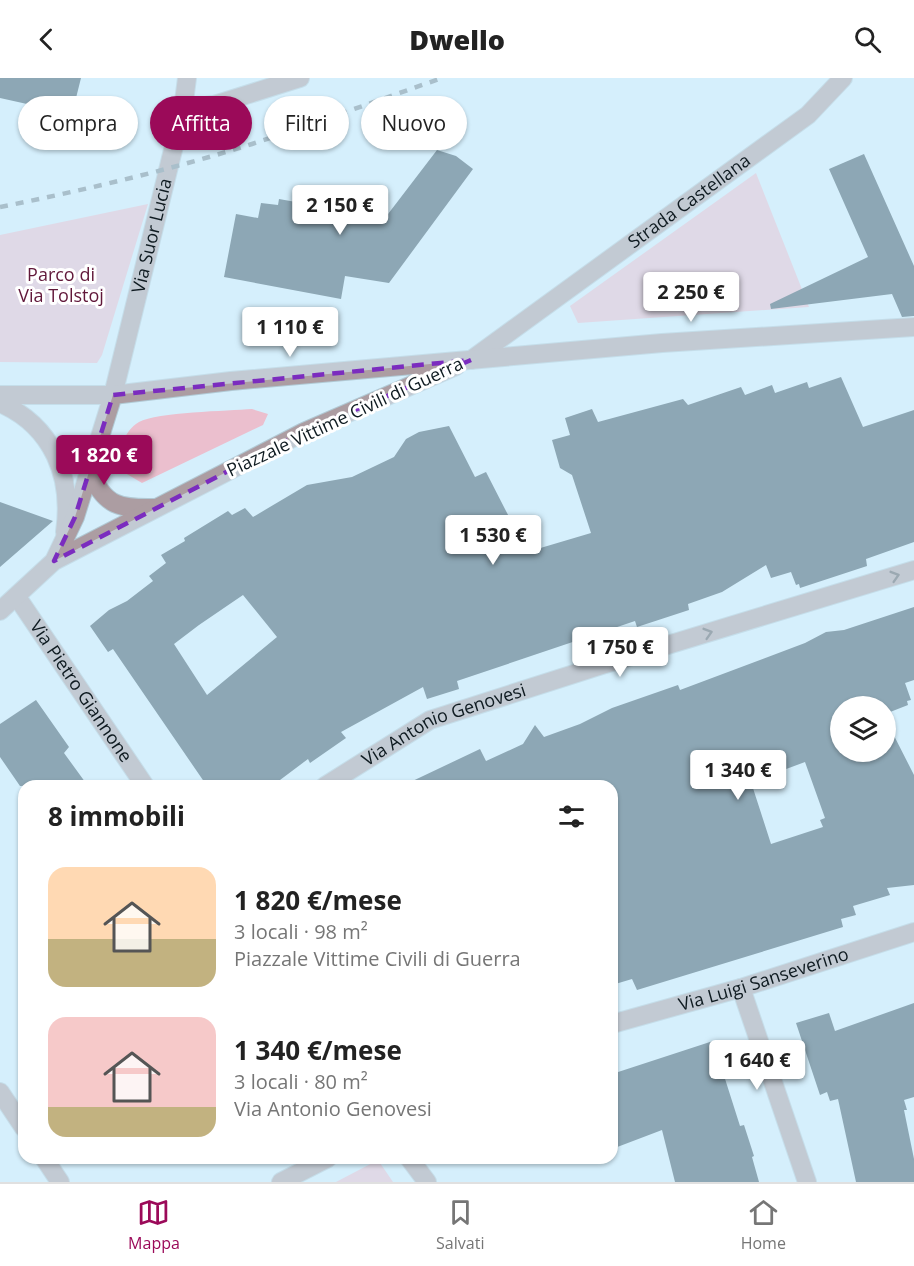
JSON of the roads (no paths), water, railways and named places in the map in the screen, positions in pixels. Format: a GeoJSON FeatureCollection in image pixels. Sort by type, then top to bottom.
{"type":"FeatureCollection","features":[{"type":"Feature","properties":{"kind":"street","name":"Via Suor Lucia"},"geometry":{"type":"LineString","coordinates":[[185,96],[187,78]]}},
{"type":"Feature","properties":{"kind":"street"},"geometry":{"type":"LineString","coordinates":[[243,96],[300,78]]}},
{"type":"Feature","properties":{"kind":"street","name":"Strada Castellana"},"geometry":{"type":"LineString","coordinates":[[471,360],[808,114],[843,78]]}},
{"type":"Feature","properties":{"kind":"street","name":"Via Suor Lucia"},"geometry":{"type":"LineString","coordinates":[[113,395],[173,150]]}},
{"type":"Feature","properties":{"kind":"street"},"geometry":{"type":"LineString","coordinates":[[471,360],[662,343],[914,327]]}},
{"type":"Feature","properties":{"kind":"street","name":"Piazzale Vittime Civili di Guerra"},"geometry":{"type":"LineString","coordinates":[[0,395],[113,395],[231,381],[471,360]]}},
{"type":"Feature","properties":{"kind":"street","name":"Piazzale Vittime Civili di Guerra"},"geometry":{"type":"LineString","coordinates":[[54,561],[304,432],[471,360]]}},
{"type":"Feature","properties":{"kind":"street"},"geometry":{"type":"LineString","coordinates":[[0,611],[54,561],[75,517],[113,395]]}},
{"type":"Feature","properties":{"kind":"street"},"geometry":{"type":"LineString","coordinates":[[0,403],[25,418],[44,436],[58,459],[66,484],[68,510],[64,536],[54,561]]}},
{"type":"Feature","properties":{"kind":"street","name":"Piazzale Vittime Civili di Guerra"},"geometry":{"type":"LineString","coordinates":[[90,471],[101,493],[110,502],[128,509],[156,508]]}},
{"type":"Feature","properties":{"kind":"street","name":"Via Antonio Genovesi"},"geometry":{"type":"LineString","coordinates":[[335,780],[430,720],[914,570]]}},
{"type":"Feature","properties":{"kind":"street","name":"Via Pietro Giannone"},"geometry":{"type":"LineString","coordinates":[[17,597],[141,780]]}},
{"type":"Feature","properties":{"kind":"street","name":"Via Luigi Sanseverino"},"geometry":{"type":"LineString","coordinates":[[618,1022],[741,988],[914,932]]}},
{"type":"Feature","properties":{"kind":"street"},"geometry":{"type":"LineString","coordinates":[[741,988],[807,1182]]}},
{"type":"Feature","properties":{"kind":"street"},"geometry":{"type":"LineString","coordinates":[[0,1092],[18,1119]]}},
{"type":"Feature","properties":{"kind":"street"},"geometry":{"type":"LineString","coordinates":[[48,1164],[60,1182]]}},
{"type":"Feature","properties":{"kind":"street"},"geometry":{"type":"LineString","coordinates":[[281,1182],[316,1164]]}},
{"type":"Feature","properties":{"kind":"street"},"geometry":{"type":"LineString","coordinates":[[414,1164],[427,1182]]}},
{"type":"Feature","properties":{"kind":"railway"},"geometry":{"type":"LineString","coordinates":[[0,207],[127,179],[252,144],[442,78]]}},
{"type":"Feature","properties":{"kind":"park label","name":"Parco di Via Tolstoj"},"geometry":{"type":"Point","coordinates":[61,285]}}]}
